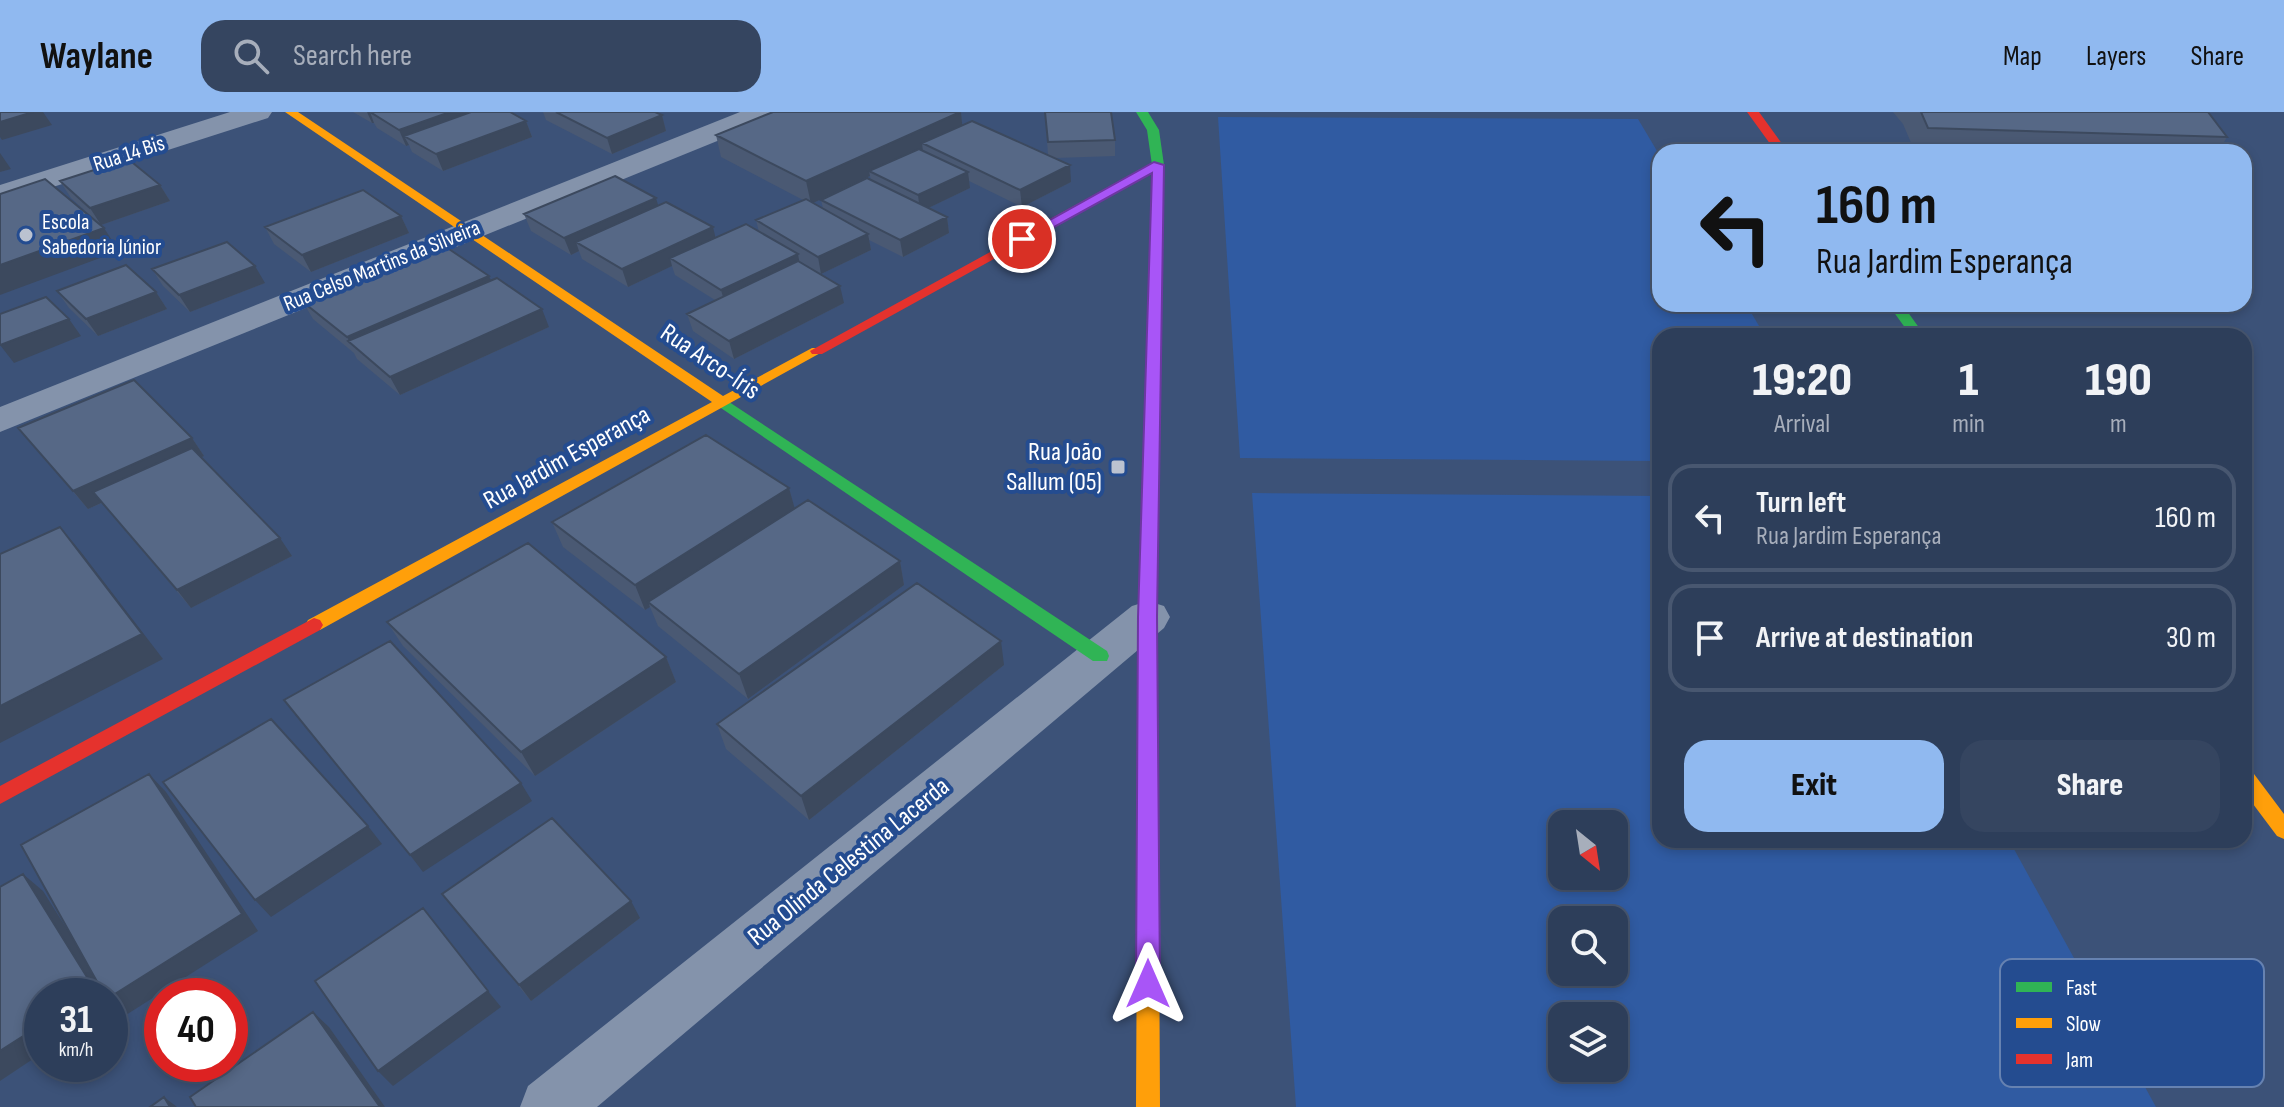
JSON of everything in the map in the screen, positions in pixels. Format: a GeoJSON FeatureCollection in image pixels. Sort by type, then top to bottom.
{"type":"FeatureCollection","features":[{"type":"Feature","properties":{"kind":"street","name":"Rua 14 Bis"},"geometry":{"type":"LineString","coordinates":[[0,195],[258,112]]}},
{"type":"Feature","properties":{"kind":"street","name":"Rua Arco-Íris"},"geometry":{"type":"LineString","coordinates":[[291,112],[1100,656]]}},
{"type":"Feature","properties":{"kind":"street","name":"Rua Celso Martins da Silveira"},"geometry":{"type":"LineString","coordinates":[[0,420],[764,112]]}},
{"type":"Feature","properties":{"kind":"street"},"geometry":{"type":"LineString","coordinates":[[1142,112],[1153,130],[1158,165],[1148,617],[1148,1107]]}},
{"type":"Feature","properties":{"kind":"street"},"geometry":{"type":"LineString","coordinates":[[1753,112],[1776,144]]}},
{"type":"Feature","properties":{"kind":"street","name":"Rua Jardim Esperança"},"geometry":{"type":"LineString","coordinates":[[0,796],[1158,165]]}},
{"type":"Feature","properties":{"kind":"street","name":"Rua Olinda Celestina Lacerda"},"geometry":{"type":"LineString","coordinates":[[550,1107],[1148,617]]}},
{"type":"Feature","properties":{"kind":"street"},"geometry":{"type":"LineString","coordinates":[[2252,787],[2284,830]]}},
{"type":"Feature","properties":{"kind":"shaded area"},"geometry":{"type":"Polygon","coordinates":[[[1218,117],[1638,119],[1653,144],[1652,312],[1751,312],[1760,328],[1652,328],[1652,461],[1240,458],[1218,117]]]}},
{"type":"Feature","properties":{"kind":"shaded area"},"geometry":{"type":"Polygon","coordinates":[[[1252,493],[1652,496],[1652,848],[2013,848],[2075,959],[2000,959],[2000,1087],[2145,1087],[2156,1107],[1296,1107],[1252,493]]]}},
{"type":"Feature","properties":{"kind":"building"},"geometry":{"type":"Polygon","coordinates":[[[0,112],[33,112],[0,122],[0,112]]]}},
{"type":"Feature","properties":{"kind":"building"},"geometry":{"type":"Polygon","coordinates":[[[370,112],[450,112],[399,130],[370,112]]]}},
{"type":"Feature","properties":{"kind":"building"},"geometry":{"type":"Polygon","coordinates":[[[471,112],[510,112],[526,121],[436,154],[404,136],[471,112]]]}},
{"type":"Feature","properties":{"kind":"building"},"geometry":{"type":"Polygon","coordinates":[[[556,112],[655,112],[662,115],[607,138],[556,112]]]}},
{"type":"Feature","properties":{"kind":"building"},"geometry":{"type":"Polygon","coordinates":[[[773,112],[960,112],[806,181],[716,135],[773,112]]]}},
{"type":"Feature","properties":{"kind":"building"},"geometry":{"type":"Polygon","coordinates":[[[1045,112],[1111,112],[1115,140],[1048,142],[1045,112]]]}},
{"type":"Feature","properties":{"kind":"building"},"geometry":{"type":"Polygon","coordinates":[[[1921,112],[2208,112],[2227,137],[1928,128],[1921,112]]]}},
{"type":"Feature","properties":{"kind":"building"},"geometry":{"type":"Polygon","coordinates":[[[972,121],[1070,165],[1020,190],[922,143],[972,121]]]}},
{"type":"Feature","properties":{"kind":"building"},"geometry":{"type":"Polygon","coordinates":[[[919,149],[968,172],[918,195],[869,171],[919,149]]]}},
{"type":"Feature","properties":{"kind":"building"},"geometry":{"type":"Polygon","coordinates":[[[128,159],[160,185],[90,208],[60,181],[128,159]]]}},
{"type":"Feature","properties":{"kind":"building"},"geometry":{"type":"Polygon","coordinates":[[[615,176],[656,198],[564,238],[524,214],[615,176]]]}},
{"type":"Feature","properties":{"kind":"building"},"geometry":{"type":"Polygon","coordinates":[[[867,178],[947,217],[900,240],[821,200],[867,178]]]}},
{"type":"Feature","properties":{"kind":"building"},"geometry":{"type":"Polygon","coordinates":[[[45,179],[104,228],[0,265],[0,194],[45,179]]]}},
{"type":"Feature","properties":{"kind":"building"},"geometry":{"type":"Polygon","coordinates":[[[363,190],[401,216],[302,255],[265,227],[363,190]]]}},
{"type":"Feature","properties":{"kind":"building"},"geometry":{"type":"Polygon","coordinates":[[[806,199],[868,234],[818,257],[756,220],[806,199]]]}},
{"type":"Feature","properties":{"kind":"building"},"geometry":{"type":"Polygon","coordinates":[[[666,202],[713,227],[622,269],[576,242],[666,202]]]}},
{"type":"Feature","properties":{"kind":"building"},"geometry":{"type":"Polygon","coordinates":[[[746,224],[798,254],[721,290],[670,258],[746,224]]]}},
{"type":"Feature","properties":{"kind":"building"},"geometry":{"type":"Polygon","coordinates":[[[227,242],[255,266],[179,295],[152,269],[227,242]]]}},
{"type":"Feature","properties":{"kind":"building"},"geometry":{"type":"Polygon","coordinates":[[[443,245],[489,276],[347,337],[303,302],[443,245]]]}},
{"type":"Feature","properties":{"kind":"building"},"geometry":{"type":"Polygon","coordinates":[[[798,261],[840,286],[729,341],[687,314],[798,261]]]}},
{"type":"Feature","properties":{"kind":"building"},"geometry":{"type":"Polygon","coordinates":[[[126,265],[156,292],[86,319],[57,291],[126,265]]]}},
{"type":"Feature","properties":{"kind":"building"},"geometry":{"type":"Polygon","coordinates":[[[497,278],[542,309],[390,377],[348,341],[497,278]]]}},
{"type":"Feature","properties":{"kind":"building"},"geometry":{"type":"Polygon","coordinates":[[[46,297],[69,319],[0,345],[0,314],[46,297]]]}},
{"type":"Feature","properties":{"kind":"building"},"geometry":{"type":"Polygon","coordinates":[[[134,380],[192,438],[73,491],[18,428],[134,380]]]}},
{"type":"Feature","properties":{"kind":"building"},"geometry":{"type":"Polygon","coordinates":[[[706,435],[789,488],[635,585],[552,522],[706,435]]]}},
{"type":"Feature","properties":{"kind":"building"},"geometry":{"type":"Polygon","coordinates":[[[192,448],[280,538],[177,590],[93,492],[192,448]]]}},
{"type":"Feature","properties":{"kind":"building"},"geometry":{"type":"Polygon","coordinates":[[[808,500],[900,561],[739,674],[648,602],[808,500]]]}},
{"type":"Feature","properties":{"kind":"building"},"geometry":{"type":"Polygon","coordinates":[[[60,527],[142,634],[0,706],[0,554],[60,527]]]}},
{"type":"Feature","properties":{"kind":"building"},"geometry":{"type":"Polygon","coordinates":[[[528,543],[666,657],[521,752],[387,622],[528,543]]]}},
{"type":"Feature","properties":{"kind":"building"},"geometry":{"type":"Polygon","coordinates":[[[917,583],[1001,641],[801,796],[717,724],[917,583]]]}},
{"type":"Feature","properties":{"kind":"building"},"geometry":{"type":"Polygon","coordinates":[[[390,641],[521,783],[410,855],[284,700],[390,641]]]}},
{"type":"Feature","properties":{"kind":"building"},"geometry":{"type":"Polygon","coordinates":[[[271,719],[368,826],[255,900],[163,782],[271,719]]]}},
{"type":"Feature","properties":{"kind":"building"},"geometry":{"type":"Polygon","coordinates":[[[149,774],[242,914],[128,986],[128,978],[95,978],[21,845],[149,774]]]}},
{"type":"Feature","properties":{"kind":"building"},"geometry":{"type":"Polygon","coordinates":[[[552,818],[631,901],[519,985],[442,894],[552,818]]]}},
{"type":"Feature","properties":{"kind":"building"},"geometry":{"type":"Polygon","coordinates":[[[23,874],[88,978],[24,978],[24,1036],[0,1051],[0,887],[23,874]]]}},
{"type":"Feature","properties":{"kind":"building"},"geometry":{"type":"Polygon","coordinates":[[[423,908],[488,991],[378,1071],[315,981],[423,908]]]}},
{"type":"Feature","properties":{"kind":"building"},"geometry":{"type":"Polygon","coordinates":[[[313,1012],[380,1107],[196,1107],[190,1097],[212,1082],[248,1082],[248,1057],[313,1012]]]}},
{"type":"Feature","properties":{"kind":"building"},"geometry":{"type":"Polygon","coordinates":[[[164,1097],[170,1107],[150,1107],[164,1097]]]}},
{"type":"Feature","properties":{"kind":"traffic: fast"},"geometry":{"type":"LineString","coordinates":[[1142,112],[1153,130],[1158,165],[1148,617],[1148,909]]}},
{"type":"Feature","properties":{"kind":"traffic: fast"},"geometry":{"type":"LineString","coordinates":[[1901,312],[1912,328]]}},
{"type":"Feature","properties":{"kind":"traffic: fast"},"geometry":{"type":"LineString","coordinates":[[723,403],[1100,656]]}},
{"type":"Feature","properties":{"kind":"traffic: slow"},"geometry":{"type":"LineString","coordinates":[[291,112],[723,403]]}},
{"type":"Feature","properties":{"kind":"traffic: slow"},"geometry":{"type":"LineString","coordinates":[[314,625],[817,351]]}},
{"type":"Feature","properties":{"kind":"traffic: slow"},"geometry":{"type":"LineString","coordinates":[[2252,787],[2284,830]]}},
{"type":"Feature","properties":{"kind":"traffic: slow"},"geometry":{"type":"LineString","coordinates":[[1148,909],[1148,1107]]}},
{"type":"Feature","properties":{"kind":"traffic: jam"},"geometry":{"type":"LineString","coordinates":[[1753,112],[1776,144]]}},
{"type":"Feature","properties":{"kind":"traffic: jam"},"geometry":{"type":"LineString","coordinates":[[817,351],[1158,165]]}},
{"type":"Feature","properties":{"kind":"traffic: jam"},"geometry":{"type":"LineString","coordinates":[[0,796],[314,625]]}},
{"type":"Feature","properties":{"kind":"place","name":"Escola Sabedoria Júnior"},"geometry":{"type":"Point","coordinates":[26,235]}},
{"type":"Feature","properties":{"kind":"place","name":"Rua João Sallum (05)"},"geometry":{"type":"Point","coordinates":[1118,467]}},
{"type":"Feature","properties":{"kind":"route"},"geometry":{"type":"LineString","coordinates":[[1022,239],[1158,165],[1148,617],[1148,984]]}}]}
